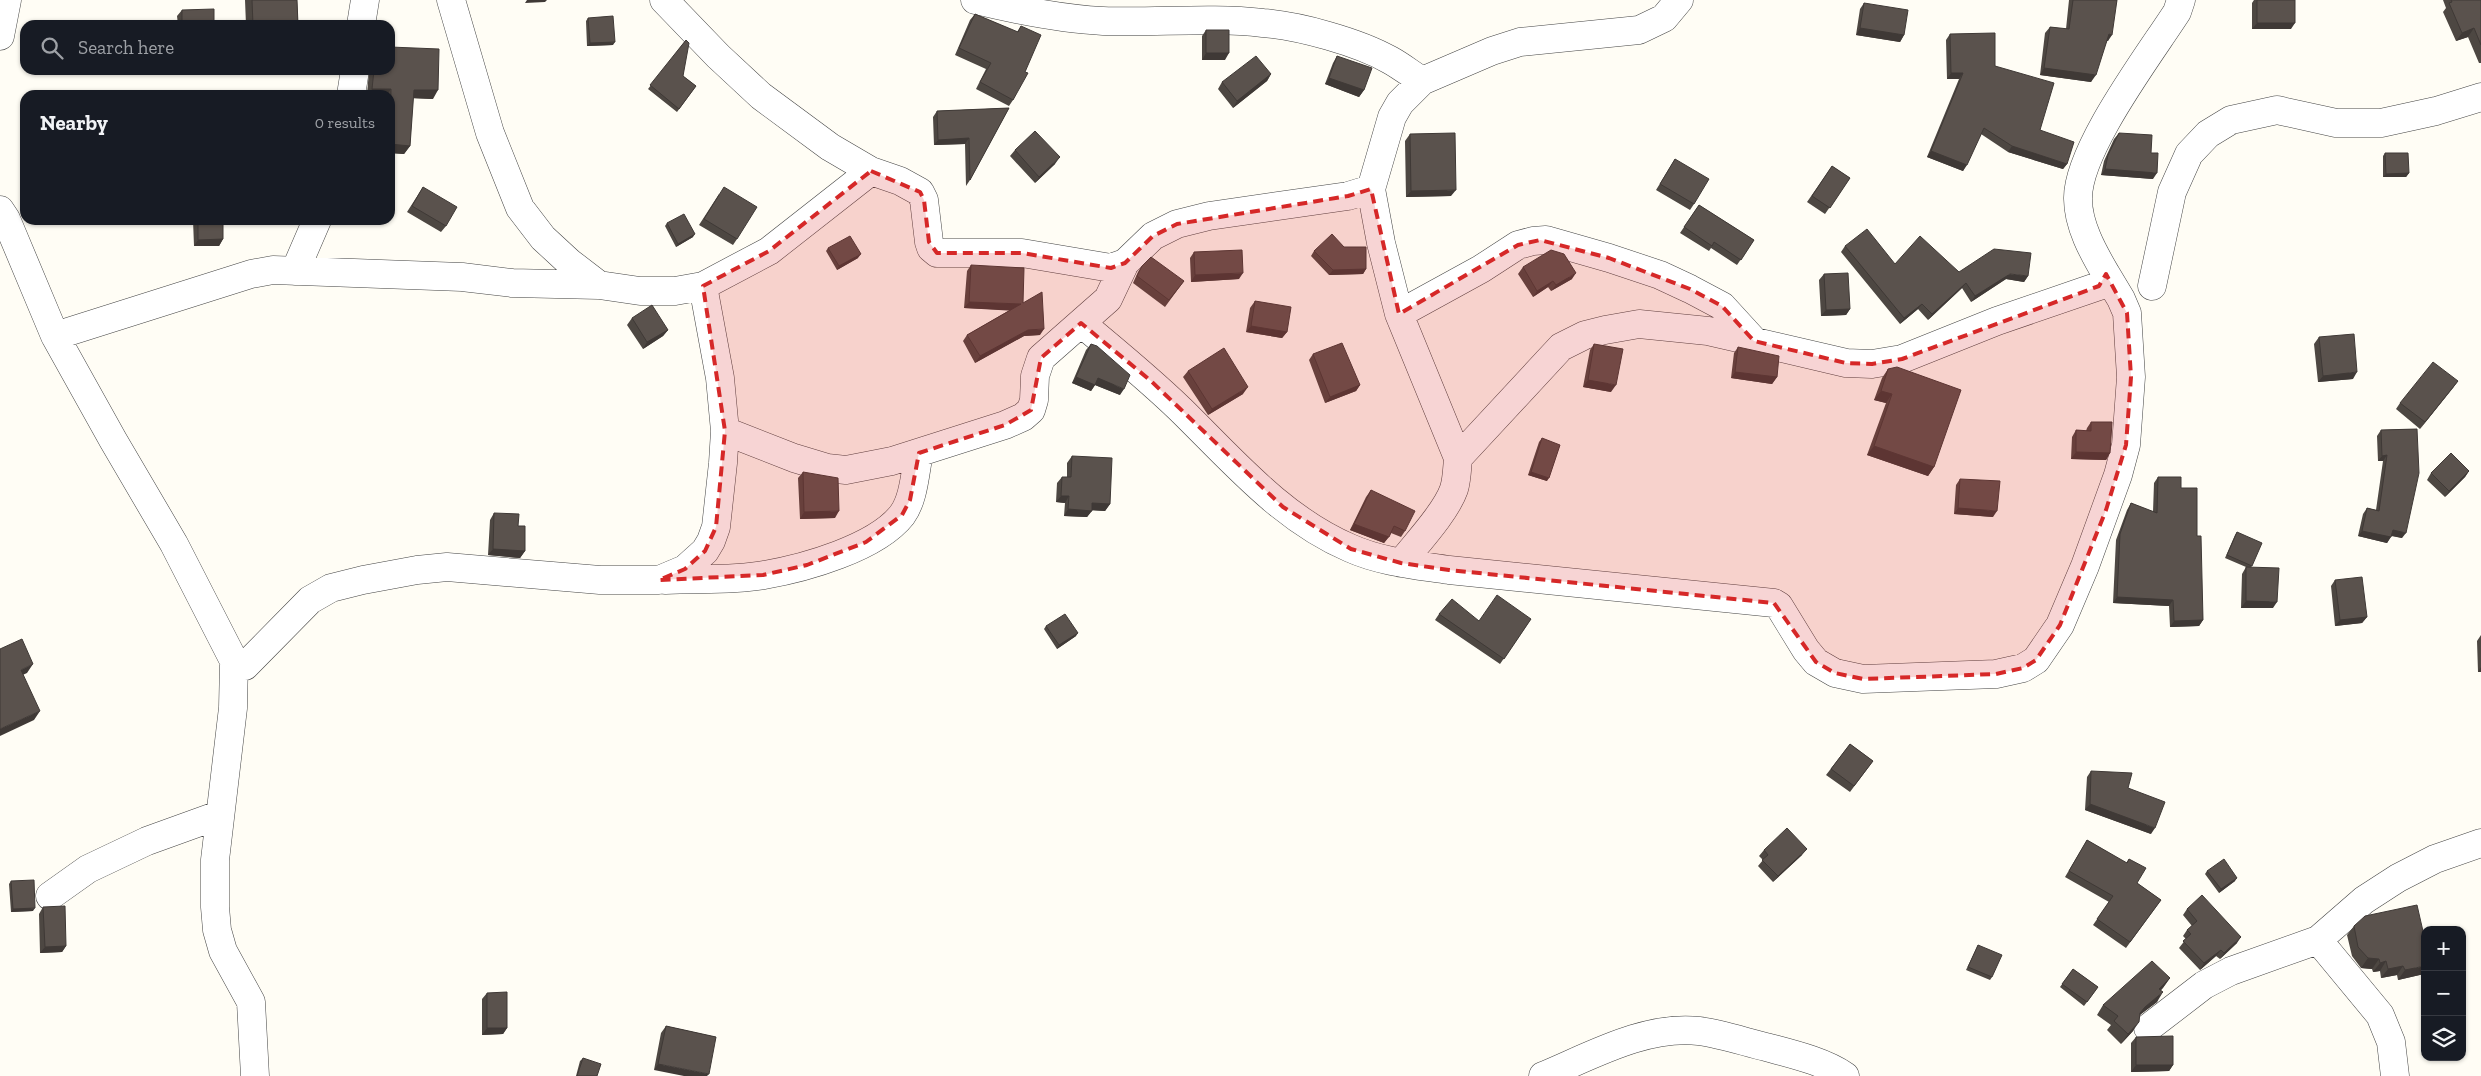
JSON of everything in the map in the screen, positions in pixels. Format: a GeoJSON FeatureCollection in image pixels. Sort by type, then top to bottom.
{"type":"FeatureCollection","features":[{"type":"Feature","properties":{"kind":"street"},"geometry":{"type":"LineString","coordinates":[[0,36],[7,0]]}},
{"type":"Feature","properties":{"kind":"street"},"geometry":{"type":"LineString","coordinates":[[362,20],[365,0]]}},
{"type":"Feature","properties":{"kind":"street"},"geometry":{"type":"LineString","coordinates":[[451,0],[490,133],[520,208],[543,238],[568,262],[599,285]]}},
{"type":"Feature","properties":{"kind":"street"},"geometry":{"type":"LineString","coordinates":[[664,0],[718,56],[761,96],[830,147],[871,171],[900,181],[920,192],[924,200],[929,242],[937,253],[1022,253],[1111,268],[1126,263]]}},
{"type":"Feature","properties":{"kind":"street"},"geometry":{"type":"LineString","coordinates":[[975,0],[1019,11],[1101,21],[1217,21],[1263,23],[1298,28],[1356,46],[1389,60],[1422,81]]}},
{"type":"Feature","properties":{"kind":"street"},"geometry":{"type":"LineString","coordinates":[[1400,563],[1429,528],[1453,492],[1457,477],[1458,458],[1400,314],[1381,243],[1370,189],[1392,117],[1400,103],[1422,81],[1492,51],[1520,42],[1639,30],[1664,18],[1679,0]]}},
{"type":"Feature","properties":{"kind":"street"},"geometry":{"type":"LineString","coordinates":[[1081,323],[1151,381],[1246,476],[1283,508],[1322,535],[1351,549],[1400,563],[1774,603],[1779,606],[1816,662],[1835,673],[1863,679],[1996,674],[2023,668],[2036,660],[2060,625],[2106,510],[2126,445],[2131,377],[2127,313],[2106,274],[2083,224],[2078,199],[2083,172],[2097,140],[2121,97],[2177,12],[2181,0]]}},
{"type":"Feature","properties":{"kind":"street"},"geometry":{"type":"LineString","coordinates":[[352,90],[354,75]]}},
{"type":"Feature","properties":{"kind":"street"},"geometry":{"type":"LineString","coordinates":[[2152,286],[2172,192],[2189,154],[2208,134],[2231,120],[2277,110],[2336,124],[2381,123],[2436,111],[2481,97]]}},
{"type":"Feature","properties":{"kind":"street"},"geometry":{"type":"LineString","coordinates":[[55,336],[251,274],[273,270],[599,285],[640,291],[675,291],[703,286],[768,251],[871,171]]}},
{"type":"Feature","properties":{"kind":"street"},"geometry":{"type":"LineString","coordinates":[[725,432],[827,468],[861,469],[970,437],[1023,417],[1031,410],[1034,400],[1035,376],[1041,358],[1108,299],[1126,263],[1154,236],[1177,224],[1209,216],[1348,196],[1370,189]]}},
{"type":"Feature","properties":{"kind":"street"},"geometry":{"type":"LineString","coordinates":[[0,210],[6,219],[55,336],[174,544],[234,661],[233,708],[215,860],[217,930],[232,971],[245,988],[251,1002],[255,1076]]}},
{"type":"Feature","properties":{"kind":"street"},"geometry":{"type":"LineString","coordinates":[[295,271],[315,225]]}},
{"type":"Feature","properties":{"kind":"street"},"geometry":{"type":"LineString","coordinates":[[1400,314],[1481,270],[1518,245],[1533,240],[1546,240],[1660,275],[1690,289],[1722,306],[1754,341]]}},
{"type":"Feature","properties":{"kind":"street"},"geometry":{"type":"LineString","coordinates":[[1458,458],[1545,362],[1561,347],[1585,335],[1639,324],[1708,331],[1846,363],[1872,364],[1902,359],[1996,322],[2099,286],[2103,283],[2106,274]]}},
{"type":"Feature","properties":{"kind":"street"},"geometry":{"type":"LineString","coordinates":[[658,580],[685,569],[705,550],[711,541],[719,502],[725,432],[720,378],[703,286]]}},
{"type":"Feature","properties":{"kind":"street"},"geometry":{"type":"LineString","coordinates":[[245,666],[310,600],[331,588],[417,570],[447,567],[600,580],[658,580],[763,576],[806,565],[866,542],[886,530],[902,514],[910,500],[919,453]]}},
{"type":"Feature","properties":{"kind":"street"},"geometry":{"type":"LineString","coordinates":[[50,896],[88,869],[147,840],[219,815]]}},
{"type":"Feature","properties":{"kind":"street"},"geometry":{"type":"LineString","coordinates":[[2148,1028],[2204,985],[2231,971],[2318,940],[2364,900],[2398,878],[2435,859],[2481,843]]}},
{"type":"Feature","properties":{"kind":"street"},"geometry":{"type":"LineString","coordinates":[[2318,940],[2380,1015],[2391,1042],[2395,1076]]}},
{"type":"Feature","properties":{"kind":"street"},"geometry":{"type":"LineString","coordinates":[[1543,1076],[1638,1038],[1662,1032],[1699,1031],[1818,1063],[1845,1076]]}},
{"type":"Feature","properties":{"kind":"highlighted area"},"geometry":{"type":"Polygon","coordinates":[[[871,171],[920,192],[924,200],[929,242],[937,253],[1022,253],[1111,268],[1125,263],[1153,236],[1177,224],[1348,196],[1371,189],[1399,314],[1518,245],[1540,240],[1609,258],[1690,289],[1722,306],[1754,341],[1846,363],[1872,364],[1902,359],[2099,286],[2106,274],[2127,313],[2131,377],[2126,445],[2106,510],[2060,625],[2036,660],[2023,668],[1996,674],[1863,679],[1835,673],[1816,662],[1774,603],[1449,570],[1401,563],[1351,549],[1283,507],[1151,381],[1081,323],[1041,358],[1031,410],[1005,425],[919,453],[910,500],[902,515],[866,542],[807,565],[763,575],[659,580],[685,569],[705,551],[716,527],[725,431],[703,286],[769,251],[871,171]]]}},
{"type":"Feature","properties":{"kind":"building"},"geometry":{"type":"Polygon","coordinates":[[[252,0],[297,0],[298,20],[253,20],[252,0]]]}},
{"type":"Feature","properties":{"kind":"building"},"geometry":{"type":"Polygon","coordinates":[[[2073,0],[2117,0],[2112,35],[2109,34],[2096,75],[2044,68],[2050,27],[2069,29],[2073,0]]]}},
{"type":"Feature","properties":{"kind":"building"},"geometry":{"type":"Polygon","coordinates":[[[2257,0],[2295,0],[2295,23],[2257,23],[2257,0]]]}},
{"type":"Feature","properties":{"kind":"building"},"geometry":{"type":"Polygon","coordinates":[[[2451,0],[2481,0],[2481,45],[2474,28],[2462,33],[2449,3],[2452,2],[2451,0]]]}},
{"type":"Feature","properties":{"kind":"building"},"geometry":{"type":"Polygon","coordinates":[[[1864,3],[1908,10],[1904,35],[1860,28],[1864,3]]]}},
{"type":"Feature","properties":{"kind":"building"},"geometry":{"type":"Polygon","coordinates":[[[214,9],[214,20],[182,20],[182,10],[214,9]]]}},
{"type":"Feature","properties":{"kind":"building"},"geometry":{"type":"Polygon","coordinates":[[[975,14],[1018,32],[1021,26],[1041,35],[1025,72],[1028,73],[1013,100],[980,82],[991,63],[959,48],[975,14]]]}},
{"type":"Feature","properties":{"kind":"building"},"geometry":{"type":"Polygon","coordinates":[[[613,16],[615,42],[590,43],[588,18],[613,16]]]}},
{"type":"Feature","properties":{"kind":"building"},"geometry":{"type":"Polygon","coordinates":[[[1206,30],[1229,30],[1229,53],[1206,53],[1206,30]]]}},
{"type":"Feature","properties":{"kind":"building"},"geometry":{"type":"Polygon","coordinates":[[[1995,33],[1995,66],[2054,83],[2040,130],[2074,142],[2067,164],[2012,146],[1984,128],[1967,165],[1931,151],[1963,73],[1951,73],[1950,34],[1995,33]]]}},
{"type":"Feature","properties":{"kind":"building"},"geometry":{"type":"Polygon","coordinates":[[[686,40],[689,43],[683,76],[696,86],[679,109],[650,85],[686,40]]]}},
{"type":"Feature","properties":{"kind":"building"},"geometry":{"type":"Polygon","coordinates":[[[395,47],[439,49],[438,90],[414,90],[410,146],[395,144],[395,90],[372,89],[373,75],[395,75],[395,47]]]}},
{"type":"Feature","properties":{"kind":"building"},"geometry":{"type":"Polygon","coordinates":[[[1256,56],[1271,74],[1237,101],[1222,82],[1256,56]]]}},
{"type":"Feature","properties":{"kind":"building"},"geometry":{"type":"Polygon","coordinates":[[[1337,56],[1372,68],[1364,90],[1329,78],[1337,56]]]}},
{"type":"Feature","properties":{"kind":"building"},"geometry":{"type":"Polygon","coordinates":[[[1009,108],[970,180],[969,138],[938,140],[937,111],[1009,108]]]}},
{"type":"Feature","properties":{"kind":"building"},"geometry":{"type":"Polygon","coordinates":[[[1035,131],[1060,157],[1039,177],[1015,150],[1035,131]]]}},
{"type":"Feature","properties":{"kind":"building"},"geometry":{"type":"Polygon","coordinates":[[[1455,133],[1456,190],[1411,191],[1410,134],[1455,133]]]}},
{"type":"Feature","properties":{"kind":"building"},"geometry":{"type":"Polygon","coordinates":[[[2119,133],[2152,135],[2151,153],[2158,153],[2157,173],[2105,169],[2108,155],[2119,133]]]}},
{"type":"Feature","properties":{"kind":"building"},"geometry":{"type":"Polygon","coordinates":[[[2385,153],[2408,153],[2409,173],[2386,174],[2385,153]]]}},
{"type":"Feature","properties":{"kind":"building"},"geometry":{"type":"Polygon","coordinates":[[[1675,159],[1709,179],[1694,204],[1660,184],[1675,159]]]}},
{"type":"Feature","properties":{"kind":"building"},"geometry":{"type":"Polygon","coordinates":[[[1832,166],[1850,178],[1830,208],[1812,196],[1832,166]]]}},
{"type":"Feature","properties":{"kind":"building"},"geometry":{"type":"Polygon","coordinates":[[[423,187],[457,207],[446,226],[412,206],[423,187]]]}},
{"type":"Feature","properties":{"kind":"building"},"geometry":{"type":"Polygon","coordinates":[[[724,187],[757,207],[737,239],[704,219],[724,187]]]}},
{"type":"Feature","properties":{"kind":"building"},"geometry":{"type":"Polygon","coordinates":[[[1699,205],[1754,240],[1741,260],[1714,242],[1712,246],[1684,227],[1699,205]]]}},
{"type":"Feature","properties":{"kind":"building"},"geometry":{"type":"Polygon","coordinates":[[[684,214],[695,234],[678,244],[667,223],[684,214]]]}},
{"type":"Feature","properties":{"kind":"building"},"geometry":{"type":"Polygon","coordinates":[[[198,225],[223,225],[223,239],[198,240],[198,225]]]}},
{"type":"Feature","properties":{"kind":"building"},"geometry":{"type":"Polygon","coordinates":[[[1867,229],[1895,264],[1920,236],[1959,272],[1994,249],[2031,253],[2028,276],[2010,274],[1975,296],[1966,283],[1932,314],[1922,304],[1904,318],[1845,246],[1867,229]]]}},
{"type":"Feature","properties":{"kind":"building"},"geometry":{"type":"Polygon","coordinates":[[[1332,234],[1344,247],[1366,247],[1366,269],[1333,270],[1314,251],[1332,234]]]}},
{"type":"Feature","properties":{"kind":"building"},"geometry":{"type":"Polygon","coordinates":[[[850,236],[861,254],[839,266],[828,248],[850,236]]]}},
{"type":"Feature","properties":{"kind":"building"},"geometry":{"type":"Polygon","coordinates":[[[1242,250],[1243,273],[1195,275],[1194,252],[1242,250]]]}},
{"type":"Feature","properties":{"kind":"building"},"geometry":{"type":"Polygon","coordinates":[[[1551,250],[1564,254],[1576,273],[1556,285],[1553,281],[1537,291],[1523,267],[1551,250]]]}},
{"type":"Feature","properties":{"kind":"building"},"geometry":{"type":"Polygon","coordinates":[[[1151,257],[1184,281],[1169,300],[1137,276],[1142,266],[1151,257]]]}},
{"type":"Feature","properties":{"kind":"building"},"geometry":{"type":"Polygon","coordinates":[[[971,265],[1024,268],[1023,303],[1042,292],[1044,329],[1028,330],[980,356],[967,335],[1021,304],[969,302],[971,265]]]}},
{"type":"Feature","properties":{"kind":"building"},"geometry":{"type":"Polygon","coordinates":[[[1848,273],[1850,309],[1826,310],[1824,274],[1848,273]]]}},
{"type":"Feature","properties":{"kind":"building"},"geometry":{"type":"Polygon","coordinates":[[[1255,301],[1291,307],[1287,332],[1251,326],[1255,301]]]}},
{"type":"Feature","properties":{"kind":"building"},"geometry":{"type":"Polygon","coordinates":[[[652,305],[668,330],[647,342],[632,318],[652,305]]]}},
{"type":"Feature","properties":{"kind":"building"},"geometry":{"type":"Polygon","coordinates":[[[2354,334],[2357,372],[2323,376],[2319,337],[2354,334]]]}},
{"type":"Feature","properties":{"kind":"building"},"geometry":{"type":"Polygon","coordinates":[[[1342,343],[1360,385],[1330,397],[1313,354],[1342,343]]]}},
{"type":"Feature","properties":{"kind":"building"},"geometry":{"type":"Polygon","coordinates":[[[1091,344],[1097,346],[1130,375],[1124,389],[1098,378],[1095,385],[1076,377],[1091,344]]]}},
{"type":"Feature","properties":{"kind":"building"},"geometry":{"type":"Polygon","coordinates":[[[1594,344],[1623,349],[1616,385],[1588,380],[1594,344]]]}},
{"type":"Feature","properties":{"kind":"building"},"geometry":{"type":"Polygon","coordinates":[[[1738,347],[1779,356],[1777,377],[1735,372],[1738,347]]]}},
{"type":"Feature","properties":{"kind":"building"},"geometry":{"type":"Polygon","coordinates":[[[1224,348],[1248,387],[1212,409],[1188,371],[1224,348]]]}},
{"type":"Feature","properties":{"kind":"building"},"geometry":{"type":"Polygon","coordinates":[[[2433,362],[2458,381],[2425,422],[2400,403],[2433,362]]]}},
{"type":"Feature","properties":{"kind":"building"},"geometry":{"type":"Polygon","coordinates":[[[1897,367],[1961,390],[1934,467],[1874,446],[1892,394],[1881,391],[1888,369],[1897,367]]]}},
{"type":"Feature","properties":{"kind":"building"},"geometry":{"type":"Polygon","coordinates":[[[2091,422],[2112,422],[2110,453],[2076,452],[2076,430],[2091,431],[2091,422]]]}},
{"type":"Feature","properties":{"kind":"building"},"geometry":{"type":"Polygon","coordinates":[[[2417,429],[2419,473],[2406,533],[2393,530],[2391,537],[2362,531],[2367,508],[2379,511],[2387,455],[2382,456],[2381,430],[2417,429]]]}},
{"type":"Feature","properties":{"kind":"building"},"geometry":{"type":"Polygon","coordinates":[[[1542,438],[1560,445],[1549,478],[1531,472],[1542,438]]]}},
{"type":"Feature","properties":{"kind":"building"},"geometry":{"type":"Polygon","coordinates":[[[2451,453],[2469,471],[2449,491],[2431,473],[2451,453]]]}},
{"type":"Feature","properties":{"kind":"building"},"geometry":{"type":"Polygon","coordinates":[[[1072,456],[1112,458],[1110,504],[1092,503],[1092,511],[1068,509],[1069,496],[1061,496],[1062,477],[1071,477],[1072,456]]]}},
{"type":"Feature","properties":{"kind":"building"},"geometry":{"type":"Polygon","coordinates":[[[803,472],[838,478],[839,511],[804,512],[803,472]]]}},
{"type":"Feature","properties":{"kind":"building"},"geometry":{"type":"Polygon","coordinates":[[[2158,477],[2181,477],[2181,488],[2197,488],[2197,536],[2201,536],[2203,620],[2174,621],[2173,600],[2117,597],[2120,534],[2131,503],[2157,513],[2158,477]]]}},
{"type":"Feature","properties":{"kind":"building"},"geometry":{"type":"Polygon","coordinates":[[[1960,479],[2000,481],[1997,511],[1958,508],[1960,479]]]}},
{"type":"Feature","properties":{"kind":"building"},"geometry":{"type":"Polygon","coordinates":[[[1371,490],[1415,511],[1405,531],[1394,526],[1389,537],[1354,524],[1371,490]]]}},
{"type":"Feature","properties":{"kind":"building"},"geometry":{"type":"Polygon","coordinates":[[[494,513],[519,514],[518,526],[525,526],[525,551],[493,549],[494,513]]]}},
{"type":"Feature","properties":{"kind":"building"},"geometry":{"type":"Polygon","coordinates":[[[2237,532],[2262,543],[2252,566],[2227,555],[2237,532]]]}},
{"type":"Feature","properties":{"kind":"building"},"geometry":{"type":"Polygon","coordinates":[[[2246,567],[2279,568],[2277,602],[2246,601],[2246,567]]]}},
{"type":"Feature","properties":{"kind":"building"},"geometry":{"type":"Polygon","coordinates":[[[2362,577],[2367,617],[2340,620],[2335,580],[2362,577]]]}},
{"type":"Feature","properties":{"kind":"building"},"geometry":{"type":"Polygon","coordinates":[[[1497,595],[1531,619],[1504,659],[1439,614],[1452,599],[1479,621],[1497,595]]]}},
{"type":"Feature","properties":{"kind":"building"},"geometry":{"type":"Polygon","coordinates":[[[1065,614],[1078,633],[1059,645],[1046,626],[1065,614]]]}},
{"type":"Feature","properties":{"kind":"building"},"geometry":{"type":"Polygon","coordinates":[[[22,639],[33,664],[21,670],[40,711],[0,729],[0,649],[22,639]]]}},
{"type":"Feature","properties":{"kind":"building"},"geometry":{"type":"Polygon","coordinates":[[[1850,744],[1873,761],[1854,786],[1831,769],[1850,744]]]}},
{"type":"Feature","properties":{"kind":"building"},"geometry":{"type":"Polygon","coordinates":[[[2091,771],[2132,773],[2128,788],[2165,802],[2155,828],[2090,804],[2091,771]]]}},
{"type":"Feature","properties":{"kind":"building"},"geometry":{"type":"Polygon","coordinates":[[[1787,828],[1807,849],[1778,876],[1762,860],[1768,855],[1764,850],[1787,828]]]}},
{"type":"Feature","properties":{"kind":"building"},"geometry":{"type":"Polygon","coordinates":[[[2087,840],[2127,863],[2129,859],[2146,868],[2137,883],[2161,900],[2130,942],[2097,919],[2113,896],[2069,871],[2087,840]]]}},
{"type":"Feature","properties":{"kind":"building"},"geometry":{"type":"Polygon","coordinates":[[[2224,859],[2237,878],[2221,889],[2207,871],[2224,859]]]}},
{"type":"Feature","properties":{"kind":"building"},"geometry":{"type":"Polygon","coordinates":[[[34,880],[35,908],[13,909],[11,881],[34,880]]]}},
{"type":"Feature","properties":{"kind":"building"},"geometry":{"type":"Polygon","coordinates":[[[2202,895],[2241,937],[2224,953],[2221,950],[2204,963],[2183,941],[2191,934],[2187,930],[2197,921],[2187,909],[2202,895]]]}},
{"type":"Feature","properties":{"kind":"building"},"geometry":{"type":"Polygon","coordinates":[[[2417,905],[2422,926],[2421,967],[2405,970],[2403,966],[2388,969],[2386,961],[2380,963],[2379,959],[2368,958],[2358,947],[2354,926],[2365,916],[2417,905]]]}},
{"type":"Feature","properties":{"kind":"building"},"geometry":{"type":"Polygon","coordinates":[[[65,906],[66,946],[45,947],[43,907],[65,906]]]}},
{"type":"Feature","properties":{"kind":"building"},"geometry":{"type":"Polygon","coordinates":[[[1978,945],[2002,955],[1992,977],[1968,967],[1978,945]]]}},
{"type":"Feature","properties":{"kind":"building"},"geometry":{"type":"Polygon","coordinates":[[[2152,961],[2170,978],[2159,989],[2163,992],[2140,1013],[2139,1022],[2128,1034],[2114,1021],[2118,1016],[2103,1005],[2152,961]]]}},
{"type":"Feature","properties":{"kind":"building"},"geometry":{"type":"Polygon","coordinates":[[[2073,969],[2098,987],[2087,1002],[2062,984],[2073,969]]]}},
{"type":"Feature","properties":{"kind":"building"},"geometry":{"type":"Polygon","coordinates":[[[507,992],[507,1028],[487,1028],[487,993],[507,992]]]}},
{"type":"Feature","properties":{"kind":"building"},"geometry":{"type":"Polygon","coordinates":[[[666,1026],[716,1037],[709,1074],[658,1064],[666,1026]]]}},
{"type":"Feature","properties":{"kind":"building"},"geometry":{"type":"Polygon","coordinates":[[[2173,1036],[2173,1065],[2136,1065],[2136,1037],[2173,1036]]]}},
{"type":"Feature","properties":{"kind":"building"},"geometry":{"type":"Polygon","coordinates":[[[583,1058],[601,1064],[597,1076],[577,1076],[583,1058]]]}}]}
